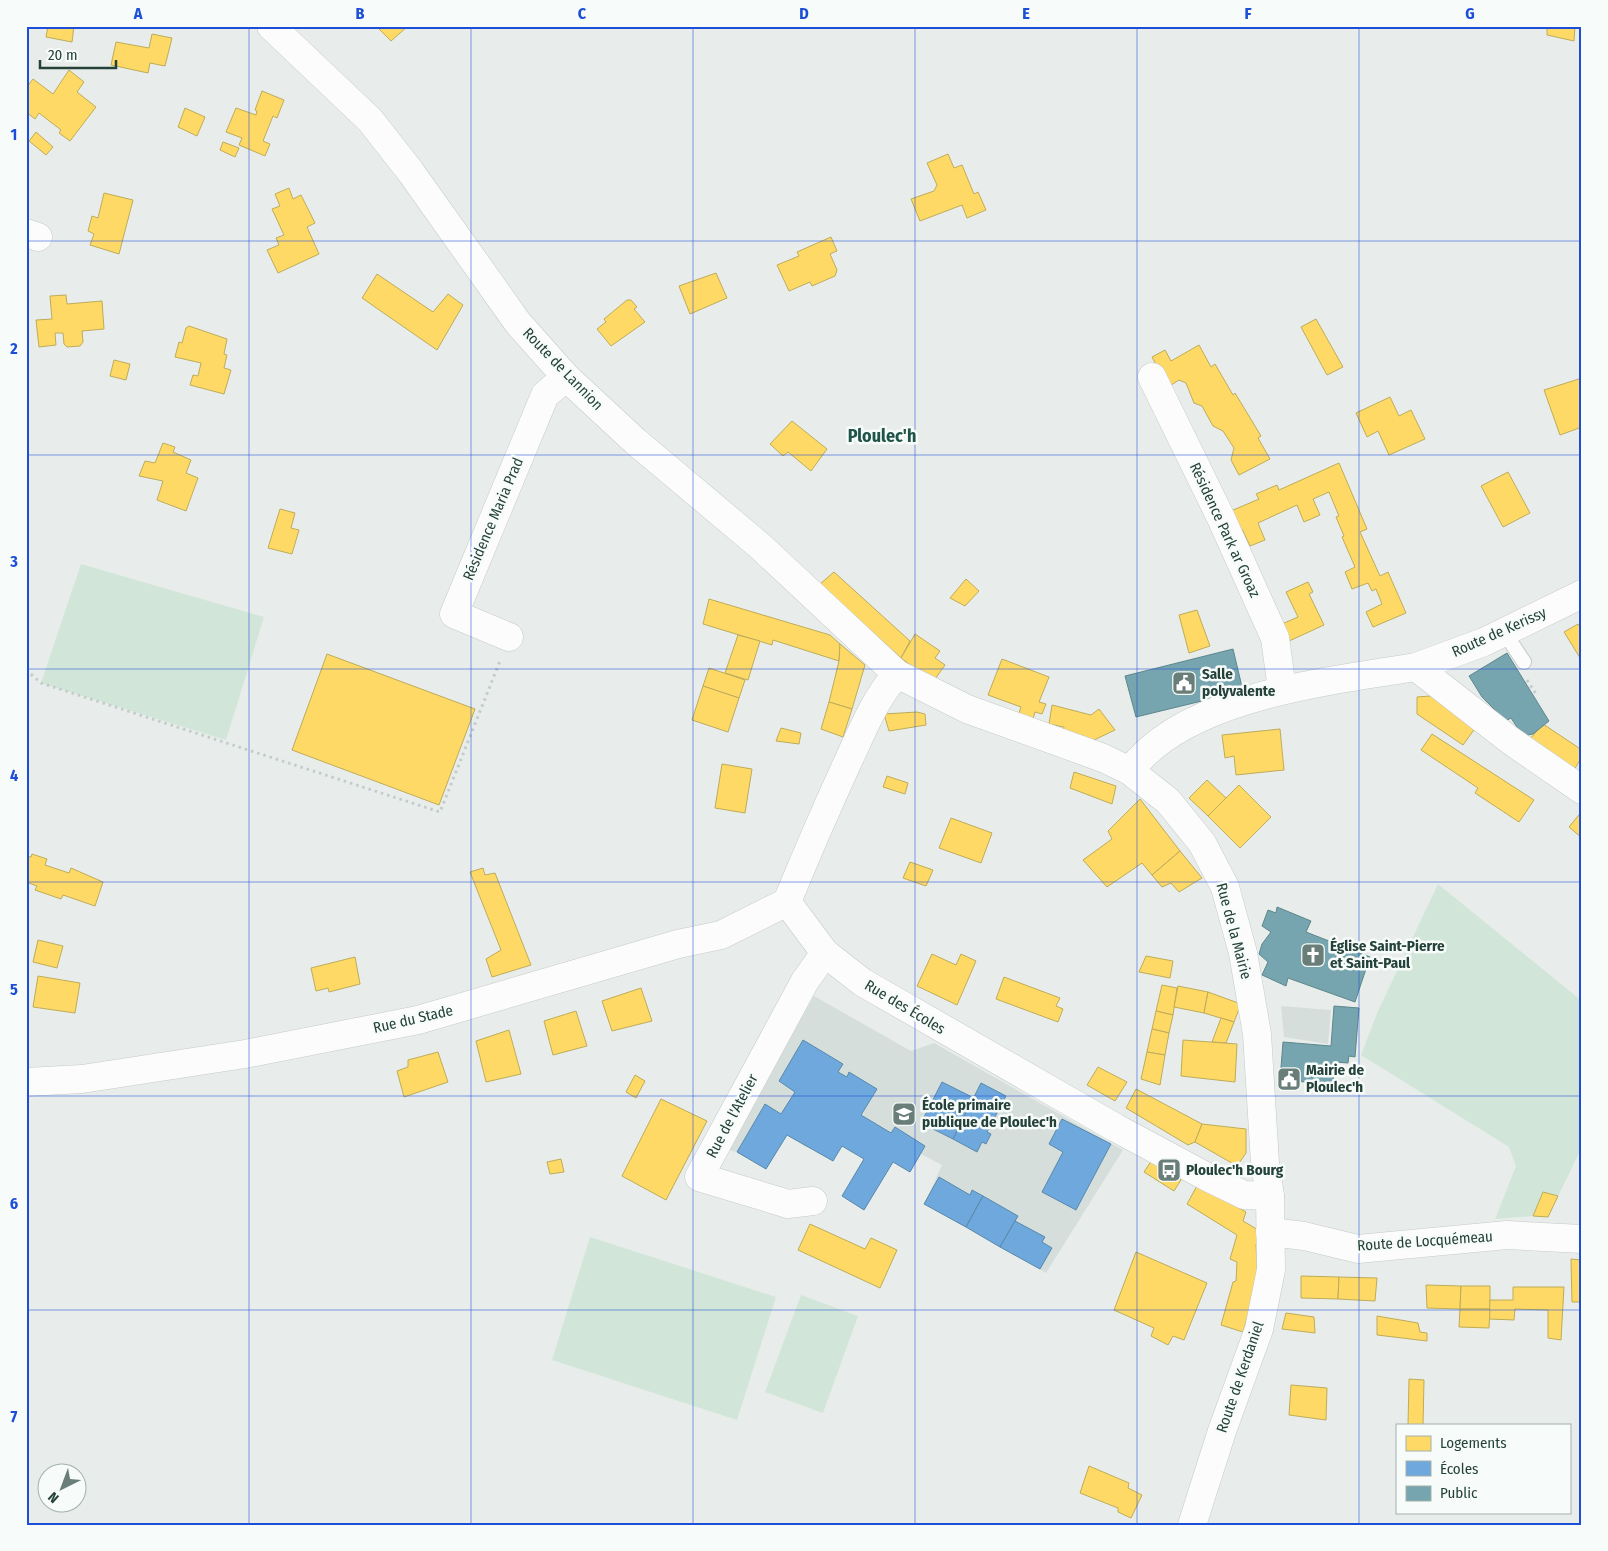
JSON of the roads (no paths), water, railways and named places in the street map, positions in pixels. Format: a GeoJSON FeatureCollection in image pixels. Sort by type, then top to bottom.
{"type":"FeatureCollection","features":[{"type":"Feature","properties":{"kind":"street","name":"Route de Lannion"},"geometry":{"type":"LineString","coordinates":[[271,26],[370,120],[410,171],[518,323],[566,377],[635,441],[760,546],[897,674]]}},
{"type":"Feature","properties":{"kind":"street","name":"Résidence Maria Prad"},"geometry":{"type":"LineString","coordinates":[[509,637],[454,614],[545,395],[566,377]]}},
{"type":"Feature","properties":{"kind":"street","name":"Résidence Park ar Groaz"},"geometry":{"type":"LineString","coordinates":[[1152,377],[1221,518],[1275,638],[1282,689]]}},
{"type":"Feature","properties":{"kind":"street","name":"Route de Kerissy"},"geometry":{"type":"LineString","coordinates":[[1130,771],[1141,756],[1188,722],[1282,689],[1416,667],[1504,632],[1582,594]]}},
{"type":"Feature","properties":{"kind":"street"},"geometry":{"type":"LineString","coordinates":[[1416,667],[1503,735],[1582,790]]}},
{"type":"Feature","properties":{"kind":"street","name":"Rue de la Mairie"},"geometry":{"type":"LineString","coordinates":[[897,674],[967,709],[1103,758],[1130,771],[1168,801],[1202,843],[1225,886],[1243,953],[1257,1034],[1265,1163],[1270,1196]]}},
{"type":"Feature","properties":{"kind":"street"},"geometry":{"type":"LineString","coordinates":[[787,902],[814,835],[862,733],[886,685],[897,674]]}},
{"type":"Feature","properties":{"kind":"street","name":"Rue des Écoles"},"geometry":{"type":"LineString","coordinates":[[787,902],[825,953],[862,982],[1116,1128],[1244,1195],[1270,1196]]}},
{"type":"Feature","properties":{"kind":"street","name":"Rue du Stade"},"geometry":{"type":"LineString","coordinates":[[26,1082],[82,1079],[245,1054],[418,1020],[678,944],[721,935],[787,902]]}},
{"type":"Feature","properties":{"kind":"street","name":"Rue de l'Atelier"},"geometry":{"type":"LineString","coordinates":[[814,1202],[788,1204],[699,1177],[806,980],[825,953]]}},
{"type":"Feature","properties":{"kind":"street","name":"Route de Kerdaniel"},"geometry":{"type":"LineString","coordinates":[[1192,1525],[1222,1431],[1259,1329],[1271,1270],[1270,1196]]}},
{"type":"Feature","properties":{"kind":"street","name":"Route de Locquémeau"},"geometry":{"type":"LineString","coordinates":[[1270,1232],[1304,1236],[1358,1249],[1507,1236],[1582,1239]]}},
{"type":"Feature","properties":{"kind":"lane"},"geometry":{"type":"LineString","coordinates":[[1504,632],[1524,662]]}},
{"type":"Feature","properties":{"kind":"place","name":"Salle polyvalente"},"geometry":{"type":"Point","coordinates":[1184,683]}},
{"type":"Feature","properties":{"kind":"place","name":"Église Saint-Pierre et Saint-Paul"},"geometry":{"type":"Point","coordinates":[1313,955]}},
{"type":"Feature","properties":{"kind":"place","name":"Mairie de Ploulec'h"},"geometry":{"type":"Point","coordinates":[1289,1079]}},
{"type":"Feature","properties":{"kind":"place","name":"École primaire publique de Ploulec'h"},"geometry":{"type":"Point","coordinates":[904,1114]}},
{"type":"Feature","properties":{"kind":"place","name":"Ploulec'h Bourg"},"geometry":{"type":"Point","coordinates":[1169,1170]}},
{"type":"Feature","properties":{"kind":"district","name":"Ploulec'h"},"geometry":{"type":"Point","coordinates":[882,436]}}]}
